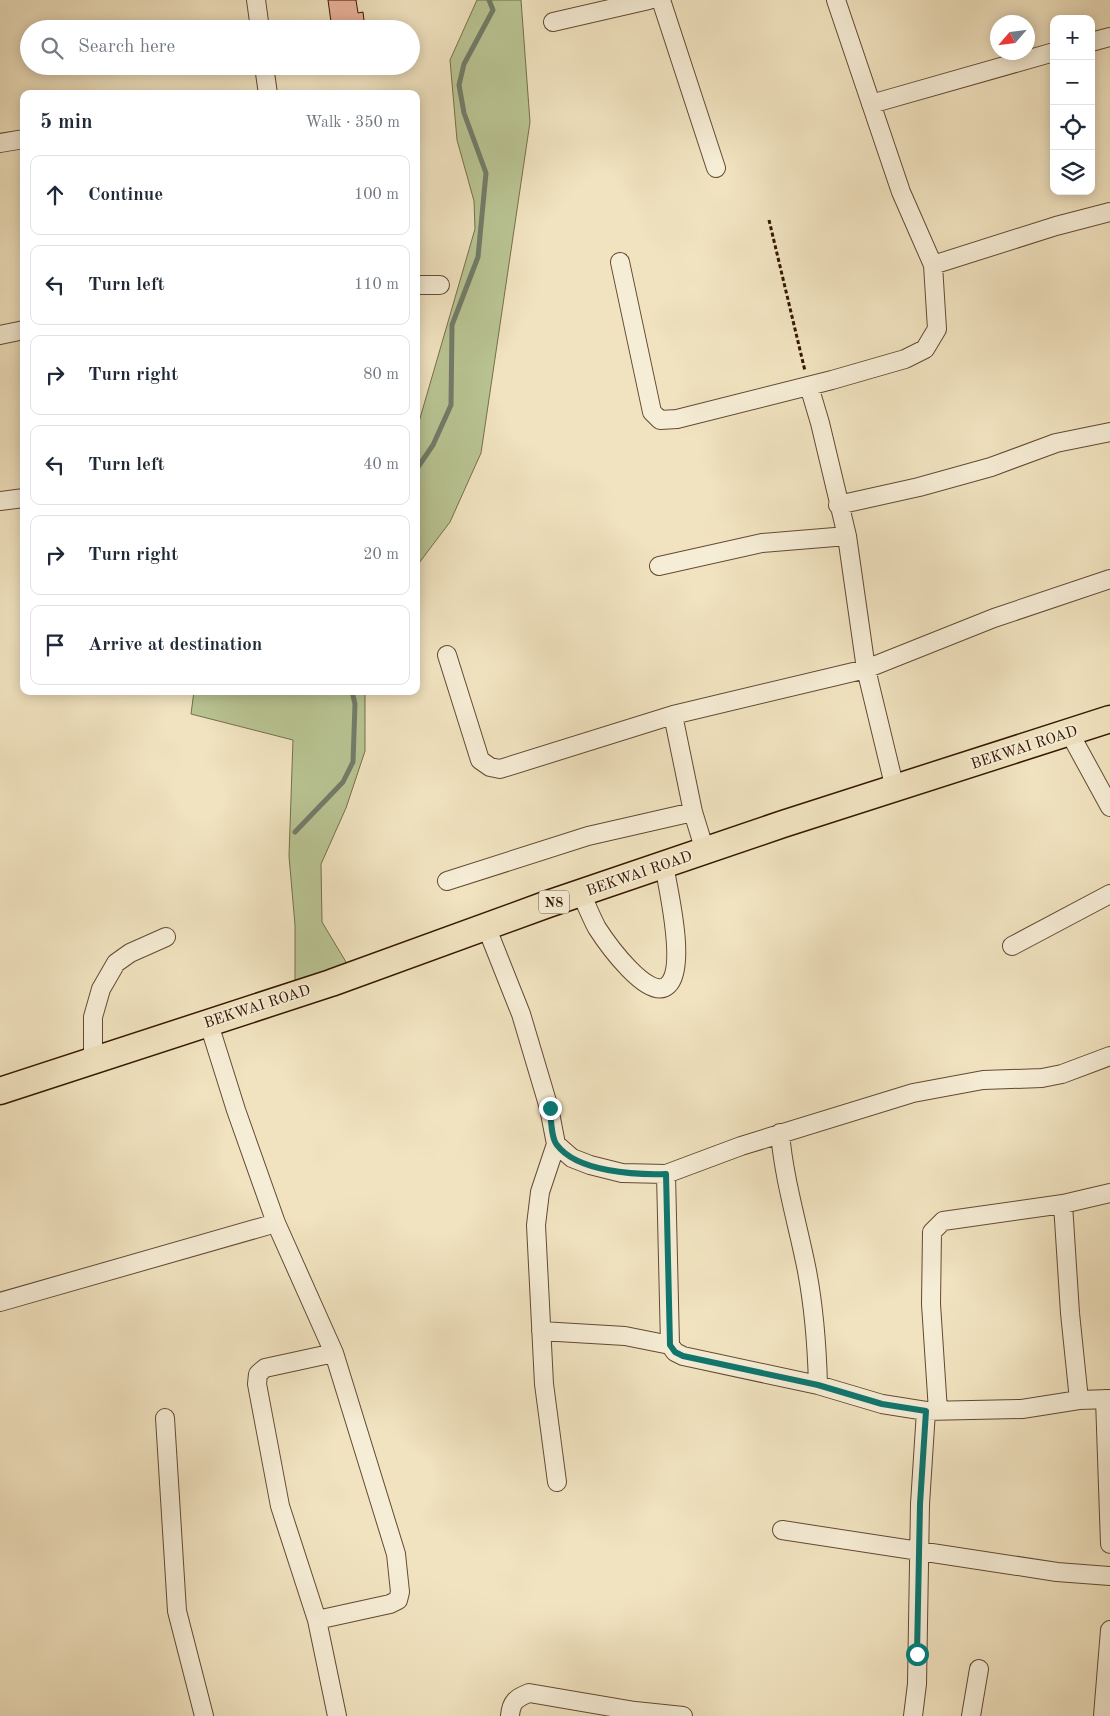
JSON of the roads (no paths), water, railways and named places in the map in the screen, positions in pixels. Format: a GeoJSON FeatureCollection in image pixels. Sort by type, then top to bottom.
{"type":"FeatureCollection","features":[{"type":"Feature","properties":{"kind":"highway","name":"BEKWAI ROAD"},"geometry":{"type":"LineString","coordinates":[[0,1091],[208,1021],[331,983],[486,926],[705,851],[1110,719]]}},
{"type":"Feature","properties":{"kind":"street"},"geometry":{"type":"LineString","coordinates":[[256,0],[259,20]]}},
{"type":"Feature","properties":{"kind":"street"},"geometry":{"type":"LineString","coordinates":[[552,22],[648,0]]}},
{"type":"Feature","properties":{"kind":"street"},"geometry":{"type":"LineString","coordinates":[[660,0],[716,168]]}},
{"type":"Feature","properties":{"kind":"street"},"geometry":{"type":"LineString","coordinates":[[620,262],[652,412],[660,420],[677,419],[809,386],[905,358],[925,349],[938,329],[933,265],[901,192],[836,0]]}},
{"type":"Feature","properties":{"kind":"street"},"geometry":{"type":"LineString","coordinates":[[1095,41],[1110,37]]}},
{"type":"Feature","properties":{"kind":"street"},"geometry":{"type":"LineString","coordinates":[[871,104],[1050,53]]}},
{"type":"Feature","properties":{"kind":"street"},"geometry":{"type":"LineString","coordinates":[[265,75],[267,90]]}},
{"type":"Feature","properties":{"kind":"street"},"geometry":{"type":"LineString","coordinates":[[0,143],[20,140]]}},
{"type":"Feature","properties":{"kind":"street"},"geometry":{"type":"LineString","coordinates":[[933,265],[1056,226],[1110,212]]}},
{"type":"Feature","properties":{"kind":"street"},"geometry":{"type":"LineString","coordinates":[[420,286],[440,285]]}},
{"type":"Feature","properties":{"kind":"street"},"geometry":{"type":"LineString","coordinates":[[0,335],[20,331]]}},
{"type":"Feature","properties":{"kind":"street"},"geometry":{"type":"LineString","coordinates":[[809,386],[820,423],[838,505],[847,536],[866,669],[895,789]]}},
{"type":"Feature","properties":{"kind":"street"},"geometry":{"type":"LineString","coordinates":[[838,505],[919,487],[991,467],[1056,443],[1110,432]]}},
{"type":"Feature","properties":{"kind":"street"},"geometry":{"type":"LineString","coordinates":[[0,501],[20,498]]}},
{"type":"Feature","properties":{"kind":"street"},"geometry":{"type":"LineString","coordinates":[[659,566],[762,543],[847,536]]}},
{"type":"Feature","properties":{"kind":"street"},"geometry":{"type":"LineString","coordinates":[[447,655],[480,760],[490,767],[500,769],[672,715],[866,669],[994,618],[1110,579]]}},
{"type":"Feature","properties":{"kind":"street"},"geometry":{"type":"LineString","coordinates":[[672,715],[693,812],[705,851]]}},
{"type":"Feature","properties":{"kind":"street"},"geometry":{"type":"LineString","coordinates":[[1069,732],[1110,807]]}},
{"type":"Feature","properties":{"kind":"street"},"geometry":{"type":"LineString","coordinates":[[448,881],[588,836],[693,812]]}},
{"type":"Feature","properties":{"kind":"street"},"geometry":{"type":"LineString","coordinates":[[581,893],[598,929],[627,966],[645,985],[660,988],[668,986],[672,979],[675,961],[676,932],[664,865]]}},
{"type":"Feature","properties":{"kind":"street"},"geometry":{"type":"LineString","coordinates":[[1012,946],[1110,894]]}},
{"type":"Feature","properties":{"kind":"street"},"geometry":{"type":"LineString","coordinates":[[486,926],[520,1014],[550,1108],[556,1144],[540,1192],[536,1224],[544,1384],[557,1482]]}},
{"type":"Feature","properties":{"kind":"street"},"geometry":{"type":"LineString","coordinates":[[93,1059],[93,1017],[101,989],[116,963],[130,953],[166,937]]}},
{"type":"Feature","properties":{"kind":"street"},"geometry":{"type":"LineString","coordinates":[[208,1021],[236,1110],[276,1223],[334,1354],[396,1554],[400,1592],[398,1600],[390,1604],[317,1620]]}},
{"type":"Feature","properties":{"kind":"street"},"geometry":{"type":"LineString","coordinates":[[556,1144],[572,1158],[590,1165],[622,1172],[666,1174],[780,1133],[913,1093],[983,1080],[1042,1078],[1062,1074],[1110,1056]]}},
{"type":"Feature","properties":{"kind":"street"},"geometry":{"type":"LineString","coordinates":[[780,1133],[787,1182],[808,1273],[814,1322],[818,1385]]}},
{"type":"Feature","properties":{"kind":"street"},"geometry":{"type":"LineString","coordinates":[[666,1174],[670,1345],[675,1352],[683,1356],[818,1385],[882,1404],[932,1411],[1022,1408],[1080,1400],[1107,1399],[1110,1544]]}},
{"type":"Feature","properties":{"kind":"street"},"geometry":{"type":"LineString","coordinates":[[913,1716],[917,1684],[920,1552],[932,1411],[932,1232],[943,1221],[1063,1204],[1110,1193]]}},
{"type":"Feature","properties":{"kind":"street"},"geometry":{"type":"LineString","coordinates":[[1063,1204],[1070,1313],[1080,1400]]}},
{"type":"Feature","properties":{"kind":"street"},"geometry":{"type":"LineString","coordinates":[[0,1302],[276,1223]]}},
{"type":"Feature","properties":{"kind":"street"},"geometry":{"type":"LineString","coordinates":[[541,1331],[625,1336],[670,1345]]}},
{"type":"Feature","properties":{"kind":"street"},"geometry":{"type":"LineString","coordinates":[[334,1354],[265,1368],[258,1374],[257,1384],[280,1506],[317,1620],[337,1716]]}},
{"type":"Feature","properties":{"kind":"street"},"geometry":{"type":"LineString","coordinates":[[165,1418],[177,1612],[204,1716]]}},
{"type":"Feature","properties":{"kind":"street"},"geometry":{"type":"LineString","coordinates":[[782,1530],[1058,1572],[1110,1576]]}},
{"type":"Feature","properties":{"kind":"street"},"geometry":{"type":"LineString","coordinates":[[1103,1716],[1110,1630]]}},
{"type":"Feature","properties":{"kind":"street"},"geometry":{"type":"LineString","coordinates":[[971,1716],[978,1669]]}},
{"type":"Feature","properties":{"kind":"street"},"geometry":{"type":"LineString","coordinates":[[510,1716],[511,1706],[517,1697],[529,1693],[635,1711],[683,1716]]}},
{"type":"Feature","properties":{"kind":"waterway"},"geometry":{"type":"LineString","coordinates":[[420,464],[433,445],[451,405],[452,325],[478,257],[486,173],[464,113],[459,85],[464,64],[493,10],[489,0]]}},
{"type":"Feature","properties":{"kind":"waterway"},"geometry":{"type":"LineString","coordinates":[[295,832],[343,782],[353,762],[355,704],[353,695]]}}]}
